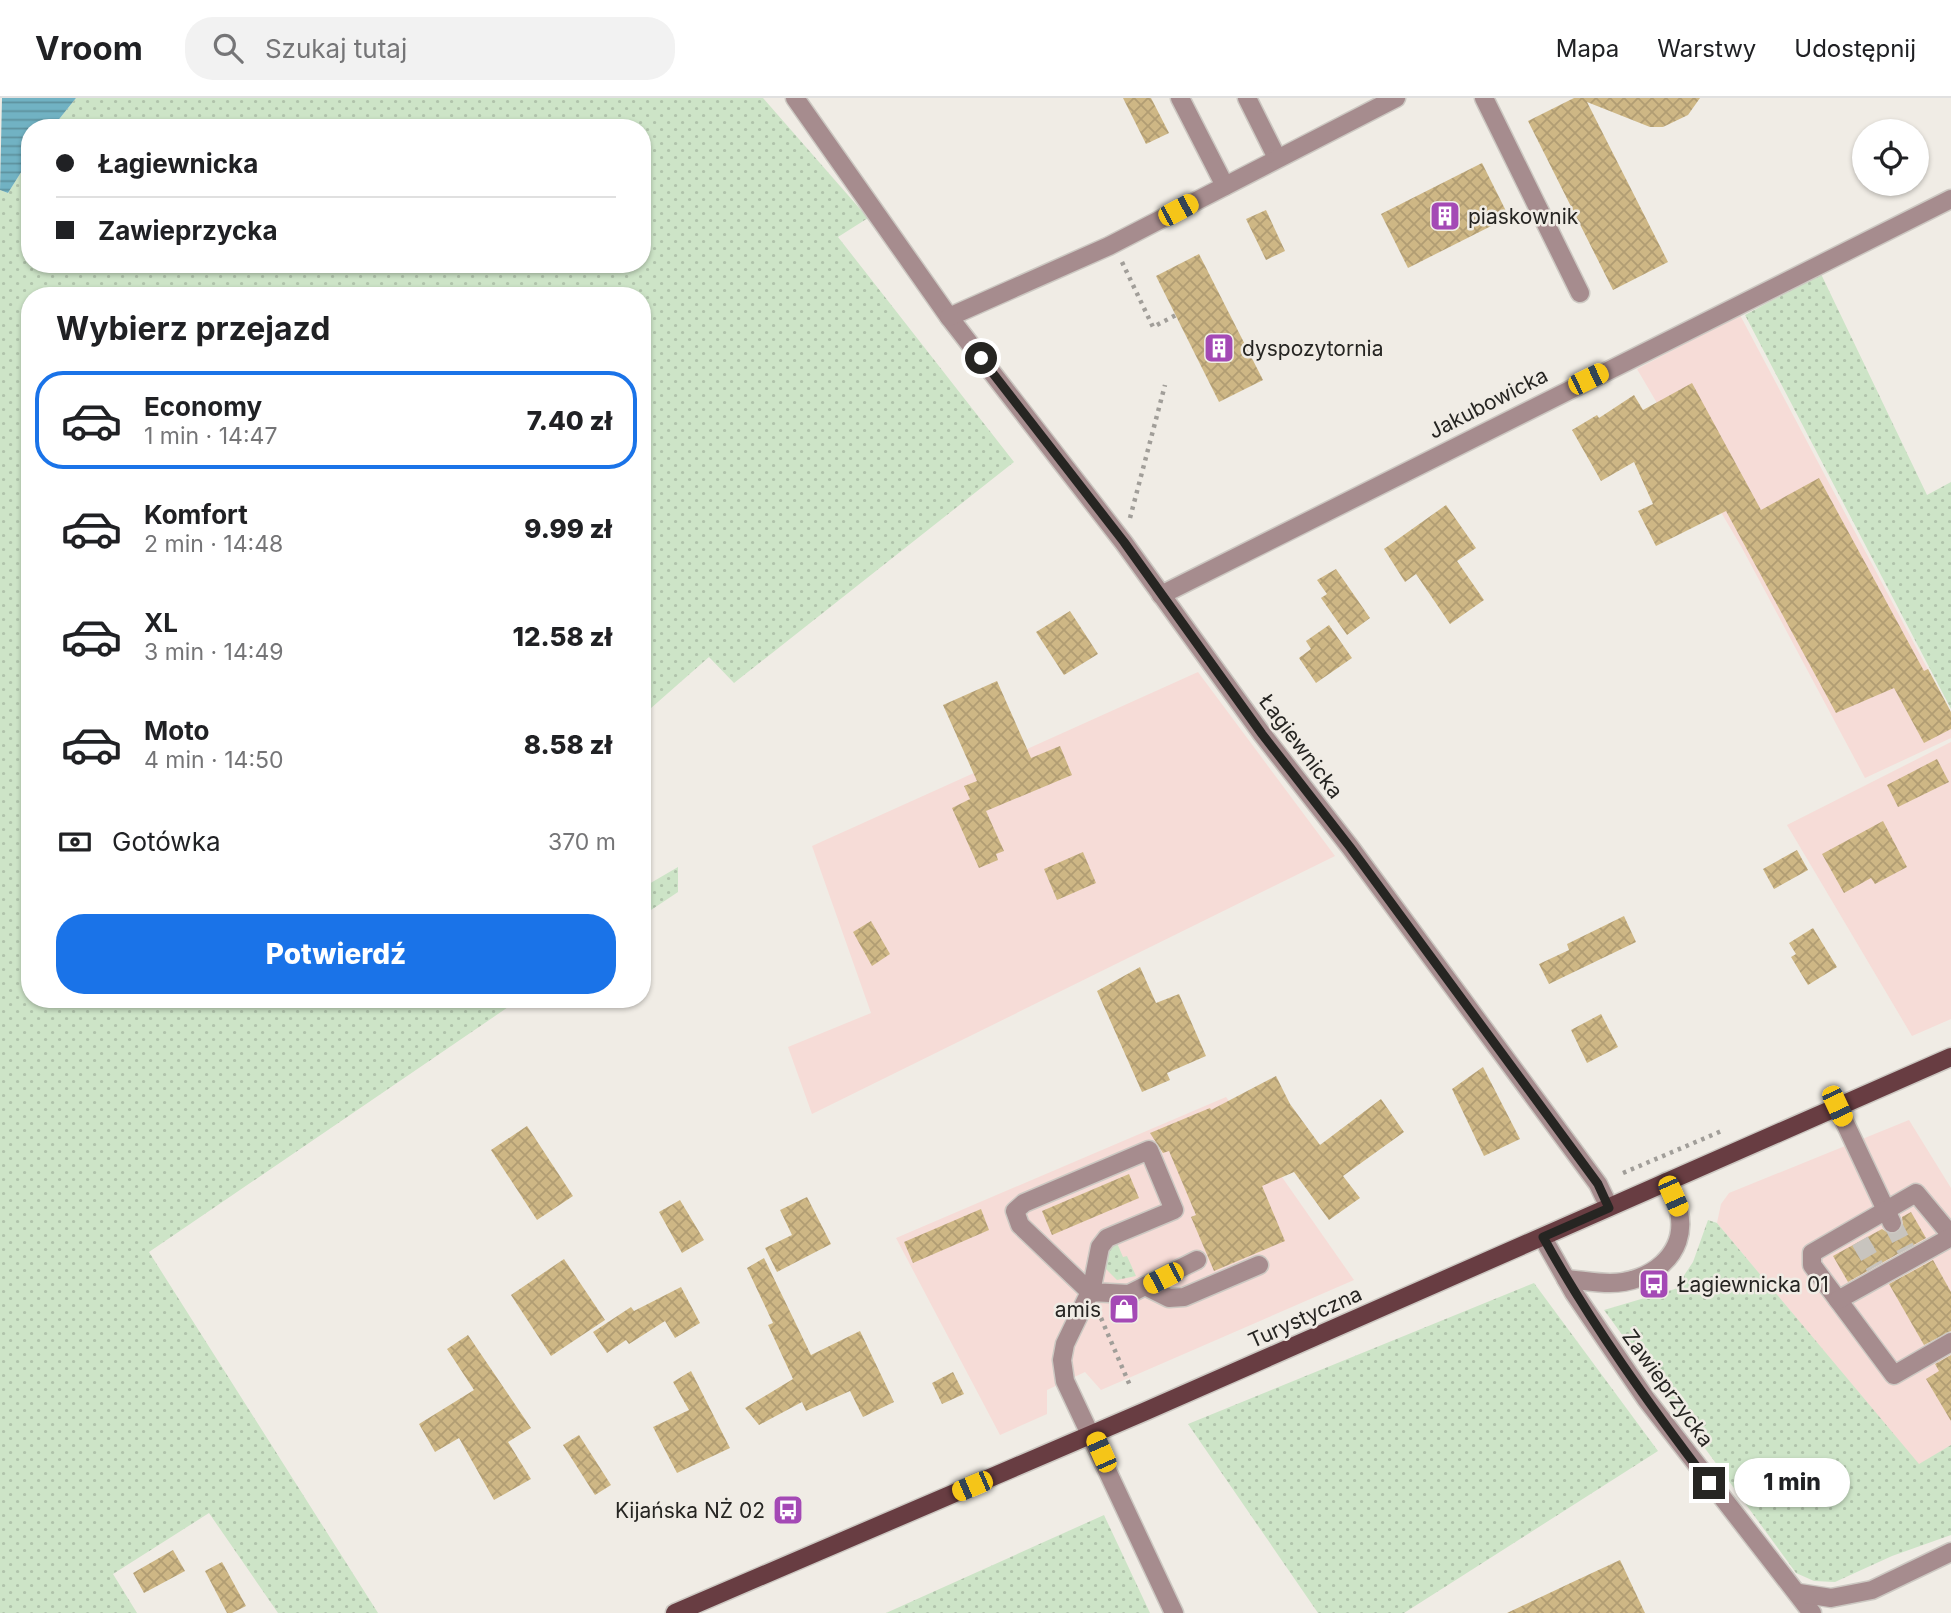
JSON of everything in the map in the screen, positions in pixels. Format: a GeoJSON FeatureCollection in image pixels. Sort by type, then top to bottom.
{"type":"FeatureCollection","features":[{"type":"Feature","properties":{"kind":"main road","name":"Turystyczna"},"geometry":{"type":"LineString","coordinates":[[679,1612],[1951,1057]]}},
{"type":"Feature","properties":{"kind":"street","name":"Łagiewnicka"},"geometry":{"type":"LineString","coordinates":[[795,98],[949,317],[1124,542],[1581,1161],[1609,1208]]}},
{"type":"Feature","properties":{"kind":"street"},"geometry":{"type":"LineString","coordinates":[[1180,98],[1225,186]]}},
{"type":"Feature","properties":{"kind":"street"},"geometry":{"type":"LineString","coordinates":[[1247,98],[1278,158]]}},
{"type":"Feature","properties":{"kind":"street"},"geometry":{"type":"LineString","coordinates":[[949,317],[1109,246],[1396,98]]}},
{"type":"Feature","properties":{"kind":"street"},"geometry":{"type":"LineString","coordinates":[[1484,98],[1580,293]]}},
{"type":"Feature","properties":{"kind":"street","name":"Jakubowicka"},"geometry":{"type":"LineString","coordinates":[[1161,594],[1951,199]]}},
{"type":"Feature","properties":{"kind":"street"},"geometry":{"type":"LineString","coordinates":[[1837,1106],[1888,1217]]}},
{"type":"Feature","properties":{"kind":"street"},"geometry":{"type":"LineString","coordinates":[[1174,1613],[1068,1387],[1062,1360],[1071,1329],[1090,1292],[1100,1247],[1107,1237],[1174,1210],[1149,1150],[1018,1206],[1015,1211],[1020,1225],[1090,1292],[1129,1294],[1197,1260]]}},
{"type":"Feature","properties":{"kind":"street"},"geometry":{"type":"LineString","coordinates":[[1566,1279],[1611,1283],[1632,1280],[1651,1274],[1672,1257],[1680,1231],[1679,1211],[1666,1182]]}},
{"type":"Feature","properties":{"kind":"street"},"geometry":{"type":"LineString","coordinates":[[1838,1300],[1877,1272],[1909,1254],[1951,1236],[1916,1193],[1888,1217],[1856,1235],[1812,1253],[1812,1265],[1838,1300],[1894,1375],[1951,1342]]}},
{"type":"Feature","properties":{"kind":"street","name":"Zawieprzycka"},"geometry":{"type":"LineString","coordinates":[[1543,1237],[1566,1279],[1646,1399],[1812,1613]]}},
{"type":"Feature","properties":{"kind":"street"},"geometry":{"type":"LineString","coordinates":[[1145,1286],[1168,1298],[1184,1297],[1259,1265]]}},
{"type":"Feature","properties":{"kind":"street"},"geometry":{"type":"LineString","coordinates":[[1799,1593],[1831,1598],[1872,1590],[1951,1552]]}},
{"type":"Feature","properties":{"kind":"path"},"geometry":{"type":"LineString","coordinates":[[1124,542],[1165,384]]}},
{"type":"Feature","properties":{"kind":"path"},"geometry":{"type":"LineString","coordinates":[[1090,1292],[1130,1388]]}},
{"type":"Feature","properties":{"kind":"shaded area"},"geometry":{"type":"Polygon","coordinates":[[[1740,315],[1951,713],[1951,738],[1865,778],[1742,548],[1637,369],[1740,315]]]}},
{"type":"Feature","properties":{"kind":"shaded area"},"geometry":{"type":"Polygon","coordinates":[[[1198,672],[1335,856],[812,1114],[788,1047],[871,1013],[812,846],[1198,672]]]}},
{"type":"Feature","properties":{"kind":"shaded area"},"geometry":{"type":"Polygon","coordinates":[[[1951,742],[1951,1019],[1912,1036],[1787,825],[1951,742]]]}},
{"type":"Feature","properties":{"kind":"shaded area"},"geometry":{"type":"Polygon","coordinates":[[[1226,1097],[1354,1280],[1101,1390],[1085,1372],[1047,1390],[1047,1414],[1000,1435],[896,1238],[1226,1097]]]}},
{"type":"Feature","properties":{"kind":"shaded area"},"geometry":{"type":"Polygon","coordinates":[[[1909,1120],[1951,1188],[1951,1445],[1919,1465],[1717,1223],[1721,1204],[1729,1193],[1909,1120]]]}},
{"type":"Feature","properties":{"kind":"green space"},"geometry":{"type":"Polygon","coordinates":[[[76,98],[763,98],[868,218],[838,237],[1014,462],[734,683],[709,657],[651,708],[651,287],[21,287],[21,1008],[507,1008],[149,1252],[378,1613],[278,1613],[209,1513],[113,1574],[137,1613],[0,1613],[0,190],[8,193],[21,172],[21,273],[651,273],[651,119],[59,119],[76,98]]]}},
{"type":"Feature","properties":{"kind":"green space"},"geometry":{"type":"Polygon","coordinates":[[[1821,274],[1927,495],[1951,482],[1951,709],[1745,315],[1821,274]]]}},
{"type":"Feature","properties":{"kind":"green space"},"geometry":{"type":"Polygon","coordinates":[[[678,867],[678,892],[651,910],[651,883],[678,867]]]}},
{"type":"Feature","properties":{"kind":"green space"},"geometry":{"type":"Polygon","coordinates":[[[1708,1220],[1717,1223],[1919,1464],[1951,1445],[1951,1535],[1892,1556],[1835,1582],[1814,1581],[1796,1573],[1604,1310],[1675,1289],[1693,1262],[1708,1220]]]}},
{"type":"Feature","properties":{"kind":"green space"},"geometry":{"type":"Polygon","coordinates":[[[1117,1243],[1123,1257],[1127,1256],[1136,1276],[1117,1280],[1105,1268],[1108,1250],[1117,1243]]]}},
{"type":"Feature","properties":{"kind":"green space"},"geometry":{"type":"Polygon","coordinates":[[[1534,1283],[1658,1451],[1404,1613],[1318,1613],[1188,1424],[1534,1283]]]}},
{"type":"Feature","properties":{"kind":"green space"},"geometry":{"type":"Polygon","coordinates":[[[1104,1515],[1150,1613],[886,1613],[1104,1515]]]}},
{"type":"Feature","properties":{"kind":"water"},"geometry":{"type":"Polygon","coordinates":[[[2,98],[76,98],[59,119],[21,119],[21,172],[8,193],[0,190],[2,98]]]}},
{"type":"Feature","properties":{"kind":"building"},"geometry":{"type":"Polygon","coordinates":[[[1123,98],[1151,98],[1169,133],[1146,144],[1123,98]]]}},
{"type":"Feature","properties":{"kind":"building"},"geometry":{"type":"Polygon","coordinates":[[[1574,98],[1700,98],[1688,115],[1663,127],[1650,127],[1587,102],[1668,262],[1613,290],[1528,121],[1574,98]]]}},
{"type":"Feature","properties":{"kind":"building","name":"piaskownik"},"geometry":{"type":"Polygon","coordinates":[[[1482,163],[1509,217],[1408,268],[1381,214],[1482,163]]]}},
{"type":"Feature","properties":{"kind":"building"},"geometry":{"type":"Polygon","coordinates":[[[1266,210],[1285,251],[1266,260],[1246,219],[1266,210]]]}},
{"type":"Feature","properties":{"kind":"building","name":"dyspozytornia"},"geometry":{"type":"Polygon","coordinates":[[[1199,254],[1263,380],[1219,402],[1156,276],[1199,254]]]}},
{"type":"Feature","properties":{"kind":"building"},"geometry":{"type":"Polygon","coordinates":[[[1692,383],[1761,510],[1819,478],[1924,671],[1928,669],[1951,712],[1951,729],[1924,743],[1894,688],[1836,713],[1726,511],[1656,546],[1638,511],[1653,504],[1634,462],[1601,481],[1572,430],[1597,415],[1599,418],[1634,395],[1643,410],[1692,383]]]}},
{"type":"Feature","properties":{"kind":"building"},"geometry":{"type":"Polygon","coordinates":[[[1446,505],[1476,548],[1457,561],[1484,600],[1450,624],[1416,574],[1405,582],[1384,549],[1446,505]]]}},
{"type":"Feature","properties":{"kind":"building"},"geometry":{"type":"Polygon","coordinates":[[[1336,569],[1370,618],[1347,635],[1321,598],[1327,594],[1317,580],[1336,569]]]}},
{"type":"Feature","properties":{"kind":"building"},"geometry":{"type":"Polygon","coordinates":[[[1070,611],[1098,654],[1064,675],[1036,632],[1070,611]]]}},
{"type":"Feature","properties":{"kind":"building"},"geometry":{"type":"Polygon","coordinates":[[[1329,625],[1352,658],[1316,683],[1299,658],[1311,649],[1306,641],[1329,625]]]}},
{"type":"Feature","properties":{"kind":"building"},"geometry":{"type":"Polygon","coordinates":[[[997,681],[1031,758],[1060,746],[1072,775],[986,811],[1004,851],[996,854],[998,860],[979,868],[952,808],[970,799],[964,786],[977,781],[943,705],[997,681]]]}},
{"type":"Feature","properties":{"kind":"building"},"geometry":{"type":"Polygon","coordinates":[[[1937,759],[1949,782],[1898,807],[1887,785],[1937,759]]]}},
{"type":"Feature","properties":{"kind":"building"},"geometry":{"type":"Polygon","coordinates":[[[1883,821],[1907,867],[1875,884],[1871,878],[1844,893],[1822,854],[1883,821]]]}},
{"type":"Feature","properties":{"kind":"building"},"geometry":{"type":"Polygon","coordinates":[[[1797,850],[1808,870],[1774,889],[1763,869],[1797,850]]]}},
{"type":"Feature","properties":{"kind":"building"},"geometry":{"type":"Polygon","coordinates":[[[1083,852],[1096,883],[1057,900],[1044,869],[1083,852]]]}},
{"type":"Feature","properties":{"kind":"building"},"geometry":{"type":"Polygon","coordinates":[[[1624,916],[1636,942],[1549,984],[1539,964],[1569,950],[1567,944],[1624,916]]]}},
{"type":"Feature","properties":{"kind":"building"},"geometry":{"type":"Polygon","coordinates":[[[871,921],[890,954],[872,966],[853,932],[871,921]]]}},
{"type":"Feature","properties":{"kind":"building"},"geometry":{"type":"Polygon","coordinates":[[[1813,928],[1837,967],[1808,985],[1791,957],[1796,954],[1789,943],[1813,928]]]}},
{"type":"Feature","properties":{"kind":"building"},"geometry":{"type":"Polygon","coordinates":[[[1140,967],[1156,1003],[1179,994],[1206,1056],[1167,1073],[1170,1080],[1142,1092],[1097,991],[1140,967]]]}},
{"type":"Feature","properties":{"kind":"building"},"geometry":{"type":"Polygon","coordinates":[[[1601,1014],[1618,1047],[1587,1063],[1571,1030],[1601,1014]]]}},
{"type":"Feature","properties":{"kind":"building"},"geometry":{"type":"Polygon","coordinates":[[[1483,1067],[1520,1139],[1484,1156],[1452,1089],[1483,1067]]]}},
{"type":"Feature","properties":{"kind":"building"},"geometry":{"type":"Polygon","coordinates":[[[1276,1076],[1290,1104],[1320,1145],[1381,1099],[1404,1132],[1343,1176],[1360,1198],[1329,1220],[1294,1172],[1262,1186],[1285,1241],[1214,1271],[1191,1217],[1196,1215],[1169,1151],[1163,1153],[1150,1133],[1210,1108],[1211,1110],[1276,1076]]]}},
{"type":"Feature","properties":{"kind":"building"},"geometry":{"type":"Polygon","coordinates":[[[527,1126],[573,1196],[537,1220],[491,1150],[527,1126]]]}},
{"type":"Feature","properties":{"kind":"building"},"geometry":{"type":"Polygon","coordinates":[[[1129,1174],[1139,1198],[1052,1235],[1042,1211],[1129,1174]]]}},
{"type":"Feature","properties":{"kind":"building"},"geometry":{"type":"Polygon","coordinates":[[[807,1197],[831,1244],[777,1272],[765,1248],[792,1235],[780,1210],[807,1197]]]}},
{"type":"Feature","properties":{"kind":"building"},"geometry":{"type":"Polygon","coordinates":[[[680,1200],[704,1240],[682,1253],[659,1212],[680,1200]]]}},
{"type":"Feature","properties":{"kind":"building"},"geometry":{"type":"Polygon","coordinates":[[[981,1209],[989,1230],[913,1263],[904,1242],[981,1209]]]}},
{"type":"Feature","properties":{"kind":"building"},"geometry":{"type":"Polygon","coordinates":[[[1911,1212],[1926,1238],[1848,1282],[1833,1256],[1882,1229],[1890,1234],[1897,1233],[1903,1225],[1902,1217],[1911,1212]]]}},
{"type":"Feature","properties":{"kind":"building"},"geometry":{"type":"Polygon","coordinates":[[[764,1258],[811,1355],[860,1331],[894,1402],[863,1417],[850,1391],[806,1411],[802,1402],[759,1425],[745,1408],[793,1379],[768,1325],[773,1323],[747,1268],[764,1258]]]}},
{"type":"Feature","properties":{"kind":"building"},"geometry":{"type":"Polygon","coordinates":[[[564,1259],[605,1320],[551,1356],[511,1295],[564,1259]]]}},
{"type":"Feature","properties":{"kind":"building"},"geometry":{"type":"Polygon","coordinates":[[[1933,1260],[1951,1292],[1951,1331],[1924,1345],[1889,1284],[1933,1260]]]}},
{"type":"Feature","properties":{"kind":"building"},"geometry":{"type":"Polygon","coordinates":[[[681,1287],[700,1323],[675,1338],[665,1321],[629,1344],[626,1340],[607,1353],[593,1332],[631,1307],[634,1311],[681,1287]]]}},
{"type":"Feature","properties":{"kind":"building"},"geometry":{"type":"Polygon","coordinates":[[[468,1335],[531,1428],[508,1442],[531,1479],[494,1500],[459,1438],[435,1452],[419,1424],[474,1390],[447,1349],[468,1335]]]}},
{"type":"Feature","properties":{"kind":"building"},"geometry":{"type":"Polygon","coordinates":[[[1951,1355],[1951,1421],[1926,1379],[1939,1371],[1935,1364],[1951,1355]]]}},
{"type":"Feature","properties":{"kind":"building"},"geometry":{"type":"Polygon","coordinates":[[[691,1371],[730,1448],[677,1473],[653,1427],[689,1410],[673,1382],[691,1371]]]}},
{"type":"Feature","properties":{"kind":"building"},"geometry":{"type":"Polygon","coordinates":[[[953,1372],[964,1394],[942,1404],[932,1383],[953,1372]]]}},
{"type":"Feature","properties":{"kind":"building"},"geometry":{"type":"Polygon","coordinates":[[[579,1435],[611,1485],[595,1495],[563,1445],[579,1435]]]}},
{"type":"Feature","properties":{"kind":"building"},"geometry":{"type":"Polygon","coordinates":[[[173,1550],[185,1571],[144,1593],[133,1573],[173,1550]]]}},
{"type":"Feature","properties":{"kind":"building"},"geometry":{"type":"Polygon","coordinates":[[[1620,1560],[1645,1613],[1507,1613],[1577,1580],[1620,1560]]]}},
{"type":"Feature","properties":{"kind":"building"},"geometry":{"type":"Polygon","coordinates":[[[222,1562],[246,1606],[232,1613],[227,1613],[205,1571],[222,1562]]]}},
{"type":"Feature","properties":{"kind":"tunnel"},"geometry":{"type":"LineString","coordinates":[[1892,1223],[1906,1250]]}},
{"type":"Feature","properties":{"kind":"tunnel"},"geometry":{"type":"LineString","coordinates":[[1860,1241],[1875,1267]]}},
{"type":"Feature","properties":{"kind":"place","name":"piaskownik"},"geometry":{"type":"Point","coordinates":[1445,216]}},
{"type":"Feature","properties":{"kind":"place","name":"dyspozytornia"},"geometry":{"type":"Point","coordinates":[1219,348]}},
{"type":"Feature","properties":{"kind":"place","name":"Łagiewnicka 01"},"geometry":{"type":"Point","coordinates":[1654,1284]}},
{"type":"Feature","properties":{"kind":"place","name":"amis"},"geometry":{"type":"Point","coordinates":[1124,1309]}},
{"type":"Feature","properties":{"kind":"place","name":"Kijańska NŻ 02"},"geometry":{"type":"Point","coordinates":[788,1510]}},
{"type":"Feature","properties":{"kind":"route"},"geometry":{"type":"LineString","coordinates":[[981,358],[1124,542],[1262,734],[1350,847],[1598,1184],[1609,1208],[1543,1237],[1574,1293],[1631,1378],[1709,1483]]}}]}
